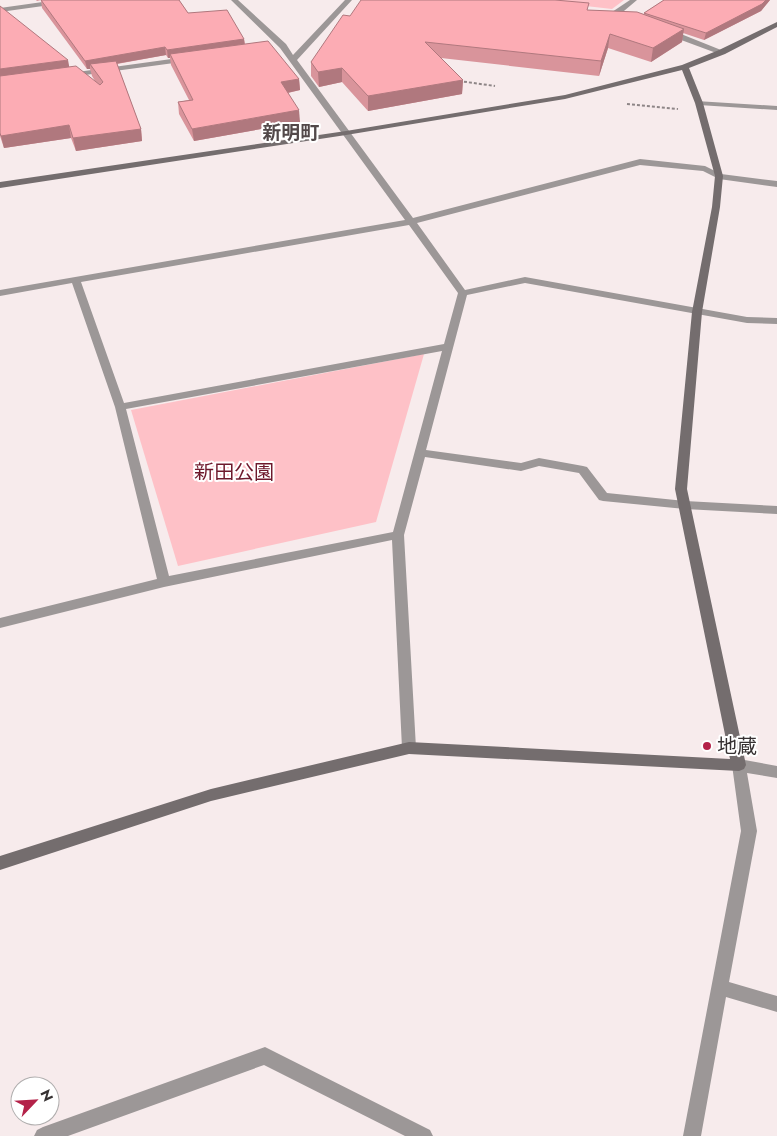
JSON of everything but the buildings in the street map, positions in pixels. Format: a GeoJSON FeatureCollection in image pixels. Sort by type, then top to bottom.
{"type":"FeatureCollection","features":[{"type":"Feature","properties":{"kind":"street"},"geometry":{"type":"LineString","coordinates":[[0,10],[72,0]]}},
{"type":"Feature","properties":{"kind":"street"},"geometry":{"type":"LineString","coordinates":[[234,0],[283,46],[463,293]]}},
{"type":"Feature","properties":{"kind":"street"},"geometry":{"type":"LineString","coordinates":[[293,60],[350,0]]}},
{"type":"Feature","properties":{"kind":"street"},"geometry":{"type":"LineString","coordinates":[[615,14],[634,0]]}},
{"type":"Feature","properties":{"kind":"street"},"geometry":{"type":"LineString","coordinates":[[606,13],[624,17]]}},
{"type":"Feature","properties":{"kind":"street"},"geometry":{"type":"LineString","coordinates":[[0,185],[346,133],[565,97],[685,67],[722,52],[777,24]]}},
{"type":"Feature","properties":{"kind":"street"},"geometry":{"type":"LineString","coordinates":[[659,30],[722,52]]}},
{"type":"Feature","properties":{"kind":"street"},"geometry":{"type":"LineString","coordinates":[[273,47],[283,46]]}},
{"type":"Feature","properties":{"kind":"street"},"geometry":{"type":"LineString","coordinates":[[58,77],[195,58]]}},
{"type":"Feature","properties":{"kind":"street"},"geometry":{"type":"LineString","coordinates":[[685,67],[700,107],[719,176],[716,207],[697,312],[681,489],[739,765],[749,831],[692,1136]]}},
{"type":"Feature","properties":{"kind":"street"},"geometry":{"type":"LineString","coordinates":[[700,107],[777,108]]}},
{"type":"Feature","properties":{"kind":"street"},"geometry":{"type":"LineString","coordinates":[[0,293],[410,222],[640,162],[705,170],[719,176],[777,184]]}},
{"type":"Feature","properties":{"kind":"street"},"geometry":{"type":"LineString","coordinates":[[76,280],[120,407],[164,582]]}},
{"type":"Feature","properties":{"kind":"street"},"geometry":{"type":"LineString","coordinates":[[463,293],[525,280],[697,312],[747,320],[777,321]]}},
{"type":"Feature","properties":{"kind":"street"},"geometry":{"type":"LineString","coordinates":[[409,748],[398,535],[463,293]]}},
{"type":"Feature","properties":{"kind":"street"},"geometry":{"type":"LineString","coordinates":[[120,407],[447,347]]}},
{"type":"Feature","properties":{"kind":"street"},"geometry":{"type":"LineString","coordinates":[[419,453],[521,467],[539,462],[583,470],[603,496],[684,506],[777,510]]}},
{"type":"Feature","properties":{"kind":"street"},"geometry":{"type":"LineString","coordinates":[[0,622],[164,582],[398,535]]}},
{"type":"Feature","properties":{"kind":"street"},"geometry":{"type":"LineString","coordinates":[[0,863],[210,795],[409,748],[739,765],[777,772]]}},
{"type":"Feature","properties":{"kind":"street"},"geometry":{"type":"LineString","coordinates":[[721,987],[777,1004]]}},
{"type":"Feature","properties":{"kind":"street"},"geometry":{"type":"LineString","coordinates":[[43,1136],[265,1056],[424,1136]]}},
{"type":"Feature","properties":{"kind":"path"},"geometry":{"type":"LineString","coordinates":[[456,81],[502,87]]}},
{"type":"Feature","properties":{"kind":"path"},"geometry":{"type":"LineString","coordinates":[[624,104],[700,107]]}},
{"type":"Feature","properties":{"kind":"green space"},"geometry":{"type":"Polygon","coordinates":[[[533,0],[624,0],[612,9],[533,0]]]}},
{"type":"Feature","properties":{"kind":"green space","name":"新田公園"},"geometry":{"type":"Polygon","coordinates":[[[424,354],[376,522],[178,566],[131,410],[424,354]]]}},
{"type":"Feature","properties":{"kind":"place","name":"地蔵"},"geometry":{"type":"Point","coordinates":[707,746]}},
{"type":"Feature","properties":{"kind":"district","name":"新明町"},"geometry":{"type":"Point","coordinates":[291,132]}}]}
